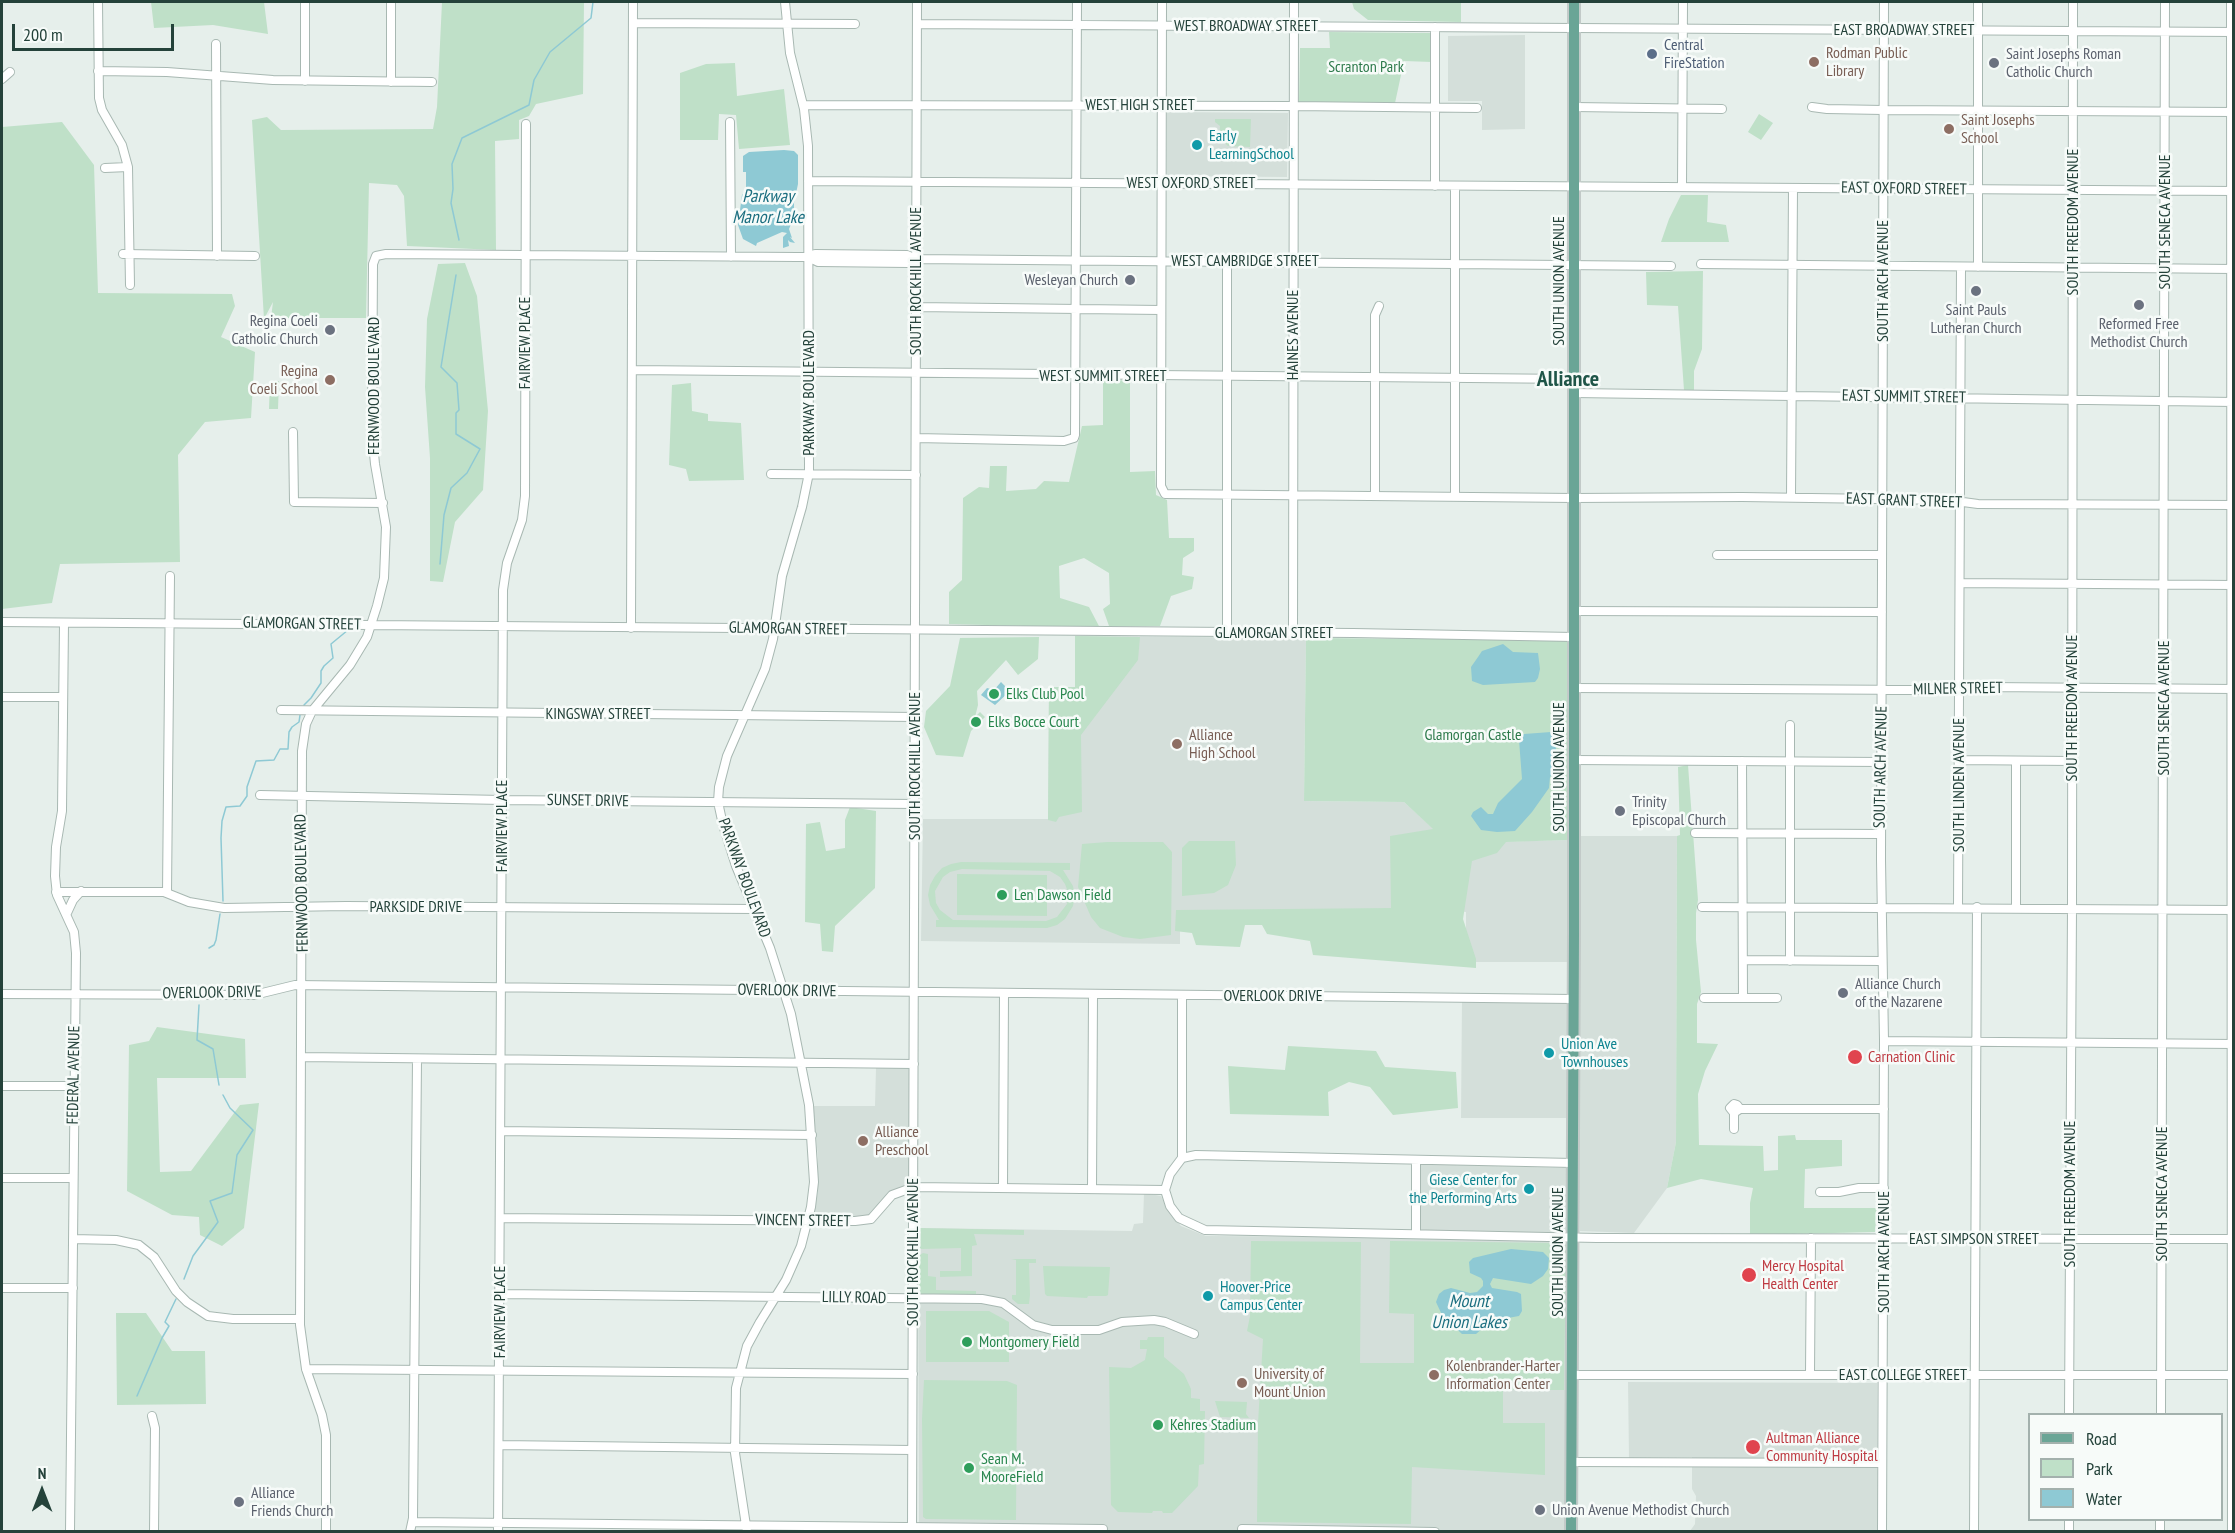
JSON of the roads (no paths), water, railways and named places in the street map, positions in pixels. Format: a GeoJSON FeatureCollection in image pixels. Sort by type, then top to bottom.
{"type":"FeatureCollection","features":[{"type":"Feature","properties":{"kind":"main road","name":"SOUTH UNION AVENUE"},"geometry":{"type":"LineString","coordinates":[[1571,1532],[1574,999],[1574,2]]}},
{"type":"Feature","properties":{"kind":"street"},"geometry":{"type":"LineString","coordinates":[[98,2],[98,71],[101,106],[122,145],[128,167],[126,254],[130,285]]}},
{"type":"Feature","properties":{"kind":"street"},"geometry":{"type":"LineString","coordinates":[[305,2],[305,81]]}},
{"type":"Feature","properties":{"kind":"street"},"geometry":{"type":"LineString","coordinates":[[391,2],[392,82]]}},
{"type":"Feature","properties":{"kind":"street"},"geometry":{"type":"LineString","coordinates":[[631,628],[633,2]]}},
{"type":"Feature","properties":{"kind":"street","name":"PARKWAY BOULEVARD"},"geometry":{"type":"LineString","coordinates":[[746,1528],[734,1448],[735,1405],[739,1373],[754,1332],[795,1262],[808,1221],[814,1182],[812,1135],[802,1062],[784,991],[729,843],[718,802],[724,765],[736,733],[766,669],[782,576],[802,507],[809,473],[807,130],[790,53],[785,2]]}},
{"type":"Feature","properties":{"kind":"street","name":"SOUTH ROCKHILL AVENUE"},"geometry":{"type":"LineString","coordinates":[[912,1529],[917,2]]}},
{"type":"Feature","properties":{"kind":"street"},"geometry":{"type":"LineString","coordinates":[[916,438],[1064,441],[1074,438],[1076,431],[1077,2]]}},
{"type":"Feature","properties":{"kind":"street"},"geometry":{"type":"LineString","coordinates":[[1161,376],[1162,2]]}},
{"type":"Feature","properties":{"kind":"street","name":"HAINES AVENUE"},"geometry":{"type":"LineString","coordinates":[[1293,633],[1294,2]]}},
{"type":"Feature","properties":{"kind":"street"},"geometry":{"type":"LineString","coordinates":[[1682,187],[1683,2]]}},
{"type":"Feature","properties":{"kind":"street","name":"SOUTH ARCH AVENUE"},"geometry":{"type":"LineString","coordinates":[[1882,1532],[1884,1041],[1881,961],[1881,834],[1884,2]]}},
{"type":"Feature","properties":{"kind":"street"},"geometry":{"type":"LineString","coordinates":[[1978,2],[1978,267]]}},
{"type":"Feature","properties":{"kind":"street","name":"SOUTH FREEDOM AVENUE"},"geometry":{"type":"LineString","coordinates":[[2069,1413],[2073,688],[2073,2]]}},
{"type":"Feature","properties":{"kind":"street","name":"SOUTH SENECA AVENUE"},"geometry":{"type":"LineString","coordinates":[[2161,1413],[2165,2]]}},
{"type":"Feature","properties":{"kind":"street"},"geometry":{"type":"LineString","coordinates":[[2231,2],[2233,112],[2232,1532]]}},
{"type":"Feature","properties":{"kind":"street"},"geometry":{"type":"LineString","coordinates":[[633,23],[855,24]]}},
{"type":"Feature","properties":{"kind":"street","name":"WEST BROADWAY STREET"},"geometry":{"type":"LineString","coordinates":[[917,24],[1574,28]]}},
{"type":"Feature","properties":{"kind":"street"},"geometry":{"type":"LineString","coordinates":[[1435,27],[1435,186]]}},
{"type":"Feature","properties":{"kind":"street","name":"EAST BROADWAY STREET"},"geometry":{"type":"LineString","coordinates":[[1574,28],[2232,32]]}},
{"type":"Feature","properties":{"kind":"street"},"geometry":{"type":"LineString","coordinates":[[216,44],[217,256]]}},
{"type":"Feature","properties":{"kind":"street"},"geometry":{"type":"LineString","coordinates":[[98,71],[167,72],[305,81],[432,82]]}},
{"type":"Feature","properties":{"kind":"street"},"geometry":{"type":"LineString","coordinates":[[2,79],[10,72]]}},
{"type":"Feature","properties":{"kind":"street","name":"WEST HIGH STREET"},"geometry":{"type":"LineString","coordinates":[[803,105],[1477,108]]}},
{"type":"Feature","properties":{"kind":"street"},"geometry":{"type":"LineString","coordinates":[[1812,106],[1883,110],[2233,112]]}},
{"type":"Feature","properties":{"kind":"street"},"geometry":{"type":"LineString","coordinates":[[1574,108],[1722,109]]}},
{"type":"Feature","properties":{"kind":"street"},"geometry":{"type":"LineString","coordinates":[[730,122],[731,257]]}},
{"type":"Feature","properties":{"kind":"street","name":"FAIRVIEW PLACE"},"geometry":{"type":"LineString","coordinates":[[498,1527],[502,627],[503,578],[520,527],[525,496],[526,124]]}},
{"type":"Feature","properties":{"kind":"street"},"geometry":{"type":"LineString","coordinates":[[105,168],[128,167]]}},
{"type":"Feature","properties":{"kind":"street","name":"WEST OXFORD STREET"},"geometry":{"type":"LineString","coordinates":[[808,181],[1574,187]]}},
{"type":"Feature","properties":{"kind":"street"},"geometry":{"type":"LineString","coordinates":[[1455,186],[1455,497]]}},
{"type":"Feature","properties":{"kind":"street","name":"EAST OXFORD STREET"},"geometry":{"type":"LineString","coordinates":[[1574,187],[2233,191]]}},
{"type":"Feature","properties":{"kind":"street"},"geometry":{"type":"LineString","coordinates":[[1791,497],[1793,188]]}},
{"type":"Feature","properties":{"kind":"street"},"geometry":{"type":"LineString","coordinates":[[126,254],[255,256]]}},
{"type":"Feature","properties":{"kind":"street","name":"WEST CAMBRIDGE STREET"},"geometry":{"type":"LineString","coordinates":[[376,256],[380,254],[808,257],[815,254],[907,255],[916,259],[1671,266]]}},
{"type":"Feature","properties":{"kind":"street","name":"FERNWOOD BOULEVARD"},"geometry":{"type":"LineString","coordinates":[[326,1532],[325,1428],[306,1369],[300,1319],[302,739],[312,711],[357,654],[371,625],[386,565],[386,527],[372,432],[373,264],[376,256]]}},
{"type":"Feature","properties":{"kind":"street"},"geometry":{"type":"LineString","coordinates":[[1227,261],[1227,633]]}},
{"type":"Feature","properties":{"kind":"street"},"geometry":{"type":"LineString","coordinates":[[1701,264],[2233,269]]}},
{"type":"Feature","properties":{"kind":"street","name":"SOUTH LINDEN AVENUE"},"geometry":{"type":"LineString","coordinates":[[1958,907],[1961,267]]}},
{"type":"Feature","properties":{"kind":"street"},"geometry":{"type":"LineString","coordinates":[[1375,496],[1375,315],[1379,306]]}},
{"type":"Feature","properties":{"kind":"street"},"geometry":{"type":"LineString","coordinates":[[916,307],[1161,309]]}},
{"type":"Feature","properties":{"kind":"street","name":"WEST SUMMIT STREET"},"geometry":{"type":"LineString","coordinates":[[633,370],[1574,379]]}},
{"type":"Feature","properties":{"kind":"street","name":"EAST GRANT STREET"},"geometry":{"type":"LineString","coordinates":[[1161,376],[1161,486],[1163,493],[1574,498],[1791,497],[2073,505],[2233,505]]}},
{"type":"Feature","properties":{"kind":"street","name":"EAST SUMMIT STREET"},"geometry":{"type":"LineString","coordinates":[[1574,393],[2233,402]]}},
{"type":"Feature","properties":{"kind":"street"},"geometry":{"type":"LineString","coordinates":[[293,432],[294,502],[383,503]]}},
{"type":"Feature","properties":{"kind":"street"},"geometry":{"type":"LineString","coordinates":[[771,474],[915,475]]}},
{"type":"Feature","properties":{"kind":"street"},"geometry":{"type":"LineString","coordinates":[[1717,555],[1882,555]]}},
{"type":"Feature","properties":{"kind":"street"},"geometry":{"type":"LineString","coordinates":[[167,893],[170,576]]}},
{"type":"Feature","properties":{"kind":"street"},"geometry":{"type":"LineString","coordinates":[[1960,583],[2233,585]]}},
{"type":"Feature","properties":{"kind":"street"},"geometry":{"type":"LineString","coordinates":[[1574,611],[1882,612]]}},
{"type":"Feature","properties":{"kind":"street","name":"GLAMORGAN STREET"},"geometry":{"type":"LineString","coordinates":[[2,622],[1574,637]]}},
{"type":"Feature","properties":{"kind":"street","name":"FEDERAL AVENUE"},"geometry":{"type":"LineString","coordinates":[[64,623],[62,811],[56,847],[56,892],[67,913],[75,940],[70,1532]]}},
{"type":"Feature","properties":{"kind":"street","name":"MILNER STREET"},"geometry":{"type":"LineString","coordinates":[[1574,688],[2233,689]]}},
{"type":"Feature","properties":{"kind":"street"},"geometry":{"type":"LineString","coordinates":[[2,697],[63,697]]}},
{"type":"Feature","properties":{"kind":"street","name":"KINGSWAY STREET"},"geometry":{"type":"LineString","coordinates":[[281,710],[915,717]]}},
{"type":"Feature","properties":{"kind":"street"},"geometry":{"type":"LineString","coordinates":[[1790,725],[1790,961]]}},
{"type":"Feature","properties":{"kind":"street"},"geometry":{"type":"LineString","coordinates":[[1574,760],[1882,762]]}},
{"type":"Feature","properties":{"kind":"street"},"geometry":{"type":"LineString","coordinates":[[1959,760],[2072,760]]}},
{"type":"Feature","properties":{"kind":"street"},"geometry":{"type":"LineString","coordinates":[[2016,760],[2016,908]]}},
{"type":"Feature","properties":{"kind":"street"},"geometry":{"type":"LineString","coordinates":[[1742,761],[1743,998]]}},
{"type":"Feature","properties":{"kind":"street","name":"SUNSET DRIVE"},"geometry":{"type":"LineString","coordinates":[[260,795],[915,804]]}},
{"type":"Feature","properties":{"kind":"street"},"geometry":{"type":"LineString","coordinates":[[1695,833],[1881,834]]}},
{"type":"Feature","properties":{"kind":"street"},"geometry":{"type":"LineString","coordinates":[[67,913],[81,891]]}},
{"type":"Feature","properties":{"kind":"street","name":"PARKSIDE DRIVE"},"geometry":{"type":"LineString","coordinates":[[56,892],[167,893],[189,902],[214,907],[754,909]]}},
{"type":"Feature","properties":{"kind":"street"},"geometry":{"type":"LineString","coordinates":[[1701,907],[1881,906],[2233,910]]}},
{"type":"Feature","properties":{"kind":"street"},"geometry":{"type":"LineString","coordinates":[[1974,1532],[1977,908]]}},
{"type":"Feature","properties":{"kind":"street"},"geometry":{"type":"LineString","coordinates":[[1743,960],[1881,961]]}},
{"type":"Feature","properties":{"kind":"street","name":"OVERLOOK DRIVE"},"geometry":{"type":"LineString","coordinates":[[2,994],[254,995],[288,986],[302,985],[1574,999]]}},
{"type":"Feature","properties":{"kind":"street"},"geometry":{"type":"LineString","coordinates":[[1003,1188],[1004,993]]}},
{"type":"Feature","properties":{"kind":"street"},"geometry":{"type":"LineString","coordinates":[[1092,1189],[1093,994]]}},
{"type":"Feature","properties":{"kind":"street"},"geometry":{"type":"LineString","coordinates":[[1165,1190],[1170,1174],[1182,1158],[1182,996]]}},
{"type":"Feature","properties":{"kind":"street"},"geometry":{"type":"LineString","coordinates":[[1704,998],[1777,998]]}},
{"type":"Feature","properties":{"kind":"street"},"geometry":{"type":"LineString","coordinates":[[1884,1041],[2233,1044]]}},
{"type":"Feature","properties":{"kind":"street"},"geometry":{"type":"LineString","coordinates":[[302,1057],[914,1064]]}},
{"type":"Feature","properties":{"kind":"street"},"geometry":{"type":"LineString","coordinates":[[410,1532],[413,1522],[417,1059]]}},
{"type":"Feature","properties":{"kind":"street"},"geometry":{"type":"LineString","coordinates":[[2,1086],[74,1086]]}},
{"type":"Feature","properties":{"kind":"street"},"geometry":{"type":"LineString","coordinates":[[1734,1129],[1737,1111],[1884,1109]]}},
{"type":"Feature","properties":{"kind":"street"},"geometry":{"type":"LineString","coordinates":[[501,1131],[812,1135]]}},
{"type":"Feature","properties":{"kind":"street"},"geometry":{"type":"LineString","coordinates":[[1182,1158],[1196,1155],[1573,1163]]}},
{"type":"Feature","properties":{"kind":"street"},"geometry":{"type":"LineString","coordinates":[[1416,1160],[1416,1234]]}},
{"type":"Feature","properties":{"kind":"street"},"geometry":{"type":"LineString","coordinates":[[2,1178],[73,1178]]}},
{"type":"Feature","properties":{"kind":"street","name":"VINCENT STREET"},"geometry":{"type":"LineString","coordinates":[[500,1218],[868,1220],[877,1214],[892,1195],[914,1187],[1165,1190]]}},
{"type":"Feature","properties":{"kind":"street"},"geometry":{"type":"LineString","coordinates":[[1820,1192],[1884,1188]]}},
{"type":"Feature","properties":{"kind":"street","name":"EAST SIMPSON STREET"},"geometry":{"type":"LineString","coordinates":[[1165,1190],[1170,1206],[1179,1218],[1205,1230],[1573,1238],[2232,1239]]}},
{"type":"Feature","properties":{"kind":"street"},"geometry":{"type":"LineString","coordinates":[[1810,1374],[1811,1238]]}},
{"type":"Feature","properties":{"kind":"street"},"geometry":{"type":"LineString","coordinates":[[73,1239],[116,1240],[142,1247],[158,1262],[179,1294],[208,1316],[233,1319],[300,1319]]}},
{"type":"Feature","properties":{"kind":"street"},"geometry":{"type":"LineString","coordinates":[[2,1288],[73,1288]]}},
{"type":"Feature","properties":{"kind":"street","name":"LILLY ROAD"},"geometry":{"type":"LineString","coordinates":[[500,1294],[993,1300],[1008,1306],[1033,1325],[1052,1330],[1099,1330],[1122,1322],[1154,1320],[1194,1334]]}},
{"type":"Feature","properties":{"kind":"street"},"geometry":{"type":"LineString","coordinates":[[306,1369],[913,1374]]}},
{"type":"Feature","properties":{"kind":"street","name":"EAST COLLEGE STREET"},"geometry":{"type":"LineString","coordinates":[[1572,1376],[2233,1375]]}},
{"type":"Feature","properties":{"kind":"street"},"geometry":{"type":"LineString","coordinates":[[153,1416],[155,1428],[154,1532]]}},
{"type":"Feature","properties":{"kind":"street"},"geometry":{"type":"LineString","coordinates":[[499,1445],[912,1450]]}},
{"type":"Feature","properties":{"kind":"street"},"geometry":{"type":"LineString","coordinates":[[1572,1462],[1882,1463]]}},
{"type":"Feature","properties":{"kind":"street"},"geometry":{"type":"LineString","coordinates":[[413,1522],[498,1527],[1103,1529]]}},
{"type":"Feature","properties":{"kind":"street"},"geometry":{"type":"LineString","coordinates":[[1242,1529],[1435,1532]]}},
{"type":"Feature","properties":{"kind":"water","name":"Parkway Manor Lake"},"geometry":{"type":"Polygon","coordinates":[[[794,151],[798,155],[798,184],[794,217],[789,229],[792,238],[790,237],[795,243],[788,240],[789,246],[783,248],[783,237],[787,233],[782,232],[757,243],[756,246],[743,239],[738,225],[742,195],[746,189],[743,156],[749,152],[794,151]]]}},
{"type":"Feature","properties":{"kind":"water"},"geometry":{"type":"Polygon","coordinates":[[[1503,644],[1513,652],[1538,653],[1540,669],[1535,682],[1483,685],[1472,681],[1471,667],[1482,651],[1503,644]]]}},
{"type":"Feature","properties":{"kind":"water","name":"Elks Club Pool"},"geometry":{"type":"Polygon","coordinates":[[[1001,682],[1010,691],[995,705],[981,695],[987,688],[994,690],[1001,682]]]}},
{"type":"Feature","properties":{"kind":"water"},"geometry":{"type":"Polygon","coordinates":[[[1551,732],[1555,734],[1557,767],[1550,777],[1549,788],[1532,812],[1515,831],[1481,830],[1471,816],[1473,812],[1481,807],[1488,814],[1493,814],[1498,803],[1522,779],[1519,740],[1521,736],[1551,732]]]}},
{"type":"Feature","properties":{"kind":"water","name":"Mount Union Lakes"},"geometry":{"type":"Polygon","coordinates":[[[1511,1249],[1543,1252],[1549,1258],[1548,1269],[1543,1276],[1531,1284],[1493,1278],[1490,1284],[1492,1288],[1521,1294],[1522,1311],[1519,1316],[1491,1321],[1476,1334],[1462,1334],[1442,1315],[1436,1302],[1439,1294],[1451,1288],[1470,1293],[1477,1292],[1483,1286],[1483,1281],[1470,1273],[1469,1262],[1473,1258],[1511,1249]]]}},
{"type":"Feature","properties":{"kind":"waterway"},"geometry":{"type":"LineString","coordinates":[[459,240],[451,203],[452,164],[462,138],[529,105],[534,80],[550,52],[591,18],[593,2]]}},
{"type":"Feature","properties":{"kind":"waterway"},"geometry":{"type":"LineString","coordinates":[[440,564],[444,515],[451,488],[467,473],[480,449],[456,434],[456,413],[459,410],[457,383],[441,367],[456,275]]}},
{"type":"Feature","properties":{"kind":"waterway"},"geometry":{"type":"LineString","coordinates":[[304,705],[321,683],[321,671],[324,666],[333,658],[331,644],[348,630]]}},
{"type":"Feature","properties":{"kind":"waterway"},"geometry":{"type":"LineString","coordinates":[[223,901],[221,838],[226,807],[240,806],[247,796],[247,787],[256,761],[274,760],[280,749],[288,749],[289,732],[299,722],[300,715]]}},
{"type":"Feature","properties":{"kind":"waterway"},"geometry":{"type":"LineString","coordinates":[[209,948],[216,940],[220,914]]}},
{"type":"Feature","properties":{"kind":"waterway"},"geometry":{"type":"LineString","coordinates":[[199,1005],[197,1040],[213,1049],[219,1085]]}},
{"type":"Feature","properties":{"kind":"waterway"},"geometry":{"type":"LineString","coordinates":[[184,1279],[193,1256],[218,1222],[210,1201],[232,1193],[237,1155],[253,1130],[230,1108],[223,1095]]}},
{"type":"Feature","properties":{"kind":"waterway"},"geometry":{"type":"LineString","coordinates":[[137,1396],[169,1326],[165,1322],[176,1299]]}},
{"type":"Feature","properties":{"kind":"place","name":"Central FireStation"},"geometry":{"type":"Point","coordinates":[1652,54]}},
{"type":"Feature","properties":{"kind":"place","name":"Rodman Public Library"},"geometry":{"type":"Point","coordinates":[1814,62]}},
{"type":"Feature","properties":{"kind":"place","name":"Saint Josephs Roman Catholic Church"},"geometry":{"type":"Point","coordinates":[1994,63]}},
{"type":"Feature","properties":{"kind":"place","name":"Saint Josephs School"},"geometry":{"type":"Point","coordinates":[1949,129]}},
{"type":"Feature","properties":{"kind":"place","name":"Early LearningSchool"},"geometry":{"type":"Point","coordinates":[1197,145]}},
{"type":"Feature","properties":{"kind":"place","name":"Wesleyan Church"},"geometry":{"type":"Point","coordinates":[1130,280]}},
{"type":"Feature","properties":{"kind":"place","name":"Saint Pauls Lutheran Church"},"geometry":{"type":"Point","coordinates":[1976,291]}},
{"type":"Feature","properties":{"kind":"place","name":"Reformed Free Methodist Church"},"geometry":{"type":"Point","coordinates":[2139,305]}},
{"type":"Feature","properties":{"kind":"place","name":"Regina Coeli Catholic Church"},"geometry":{"type":"Point","coordinates":[330,330]}},
{"type":"Feature","properties":{"kind":"place","name":"Regina Coeli School"},"geometry":{"type":"Point","coordinates":[330,380]}},
{"type":"Feature","properties":{"kind":"place","name":"Elks Club Pool"},"geometry":{"type":"Point","coordinates":[994,694]}},
{"type":"Feature","properties":{"kind":"place","name":"Elks Bocce Court"},"geometry":{"type":"Point","coordinates":[976,722]}},
{"type":"Feature","properties":{"kind":"place","name":"Alliance High School"},"geometry":{"type":"Point","coordinates":[1177,744]}},
{"type":"Feature","properties":{"kind":"place","name":"Trinity Episcopal Church"},"geometry":{"type":"Point","coordinates":[1620,811]}},
{"type":"Feature","properties":{"kind":"place","name":"Len Dawson Field"},"geometry":{"type":"Point","coordinates":[1002,895]}},
{"type":"Feature","properties":{"kind":"place","name":"Alliance Church of the Nazarene"},"geometry":{"type":"Point","coordinates":[1843,993]}},
{"type":"Feature","properties":{"kind":"place","name":"Union Ave Townhouses"},"geometry":{"type":"Point","coordinates":[1549,1053]}},
{"type":"Feature","properties":{"kind":"place","name":"Carnation Clinic"},"geometry":{"type":"Point","coordinates":[1855,1057]}},
{"type":"Feature","properties":{"kind":"place","name":"Alliance Preschool"},"geometry":{"type":"Point","coordinates":[863,1141]}},
{"type":"Feature","properties":{"kind":"place","name":"Giese Center for the Performing Arts"},"geometry":{"type":"Point","coordinates":[1529,1189]}},
{"type":"Feature","properties":{"kind":"place","name":"Mercy Hospital Health Center"},"geometry":{"type":"Point","coordinates":[1749,1275]}},
{"type":"Feature","properties":{"kind":"place","name":"Hoover-Price Campus Center"},"geometry":{"type":"Point","coordinates":[1208,1296]}},
{"type":"Feature","properties":{"kind":"place","name":"Montgomery Field"},"geometry":{"type":"Point","coordinates":[967,1342]}},
{"type":"Feature","properties":{"kind":"place","name":"Kolenbrander-Harter Information Center"},"geometry":{"type":"Point","coordinates":[1434,1375]}},
{"type":"Feature","properties":{"kind":"place","name":"University of Mount Union"},"geometry":{"type":"Point","coordinates":[1242,1383]}},
{"type":"Feature","properties":{"kind":"place","name":"Kehres Stadium"},"geometry":{"type":"Point","coordinates":[1158,1425]}},
{"type":"Feature","properties":{"kind":"place","name":"Aultman Alliance Community Hospital"},"geometry":{"type":"Point","coordinates":[1753,1447]}},
{"type":"Feature","properties":{"kind":"place","name":"Sean M. MooreField"},"geometry":{"type":"Point","coordinates":[969,1468]}},
{"type":"Feature","properties":{"kind":"place","name":"Alliance Friends Church"},"geometry":{"type":"Point","coordinates":[239,1502]}},
{"type":"Feature","properties":{"kind":"place","name":"Union Avenue Methodist Church"},"geometry":{"type":"Point","coordinates":[1540,1510]}},
{"type":"Feature","properties":{"kind":"district","name":"Alliance"},"geometry":{"type":"Point","coordinates":[1568,380]}},
{"type":"Feature","properties":{"kind":"park label","name":"Scranton Park"},"geometry":{"type":"Point","coordinates":[1366,67]}},
{"type":"Feature","properties":{"kind":"park label","name":"Glamorgan Castle"},"geometry":{"type":"Point","coordinates":[1473,735]}}]}
